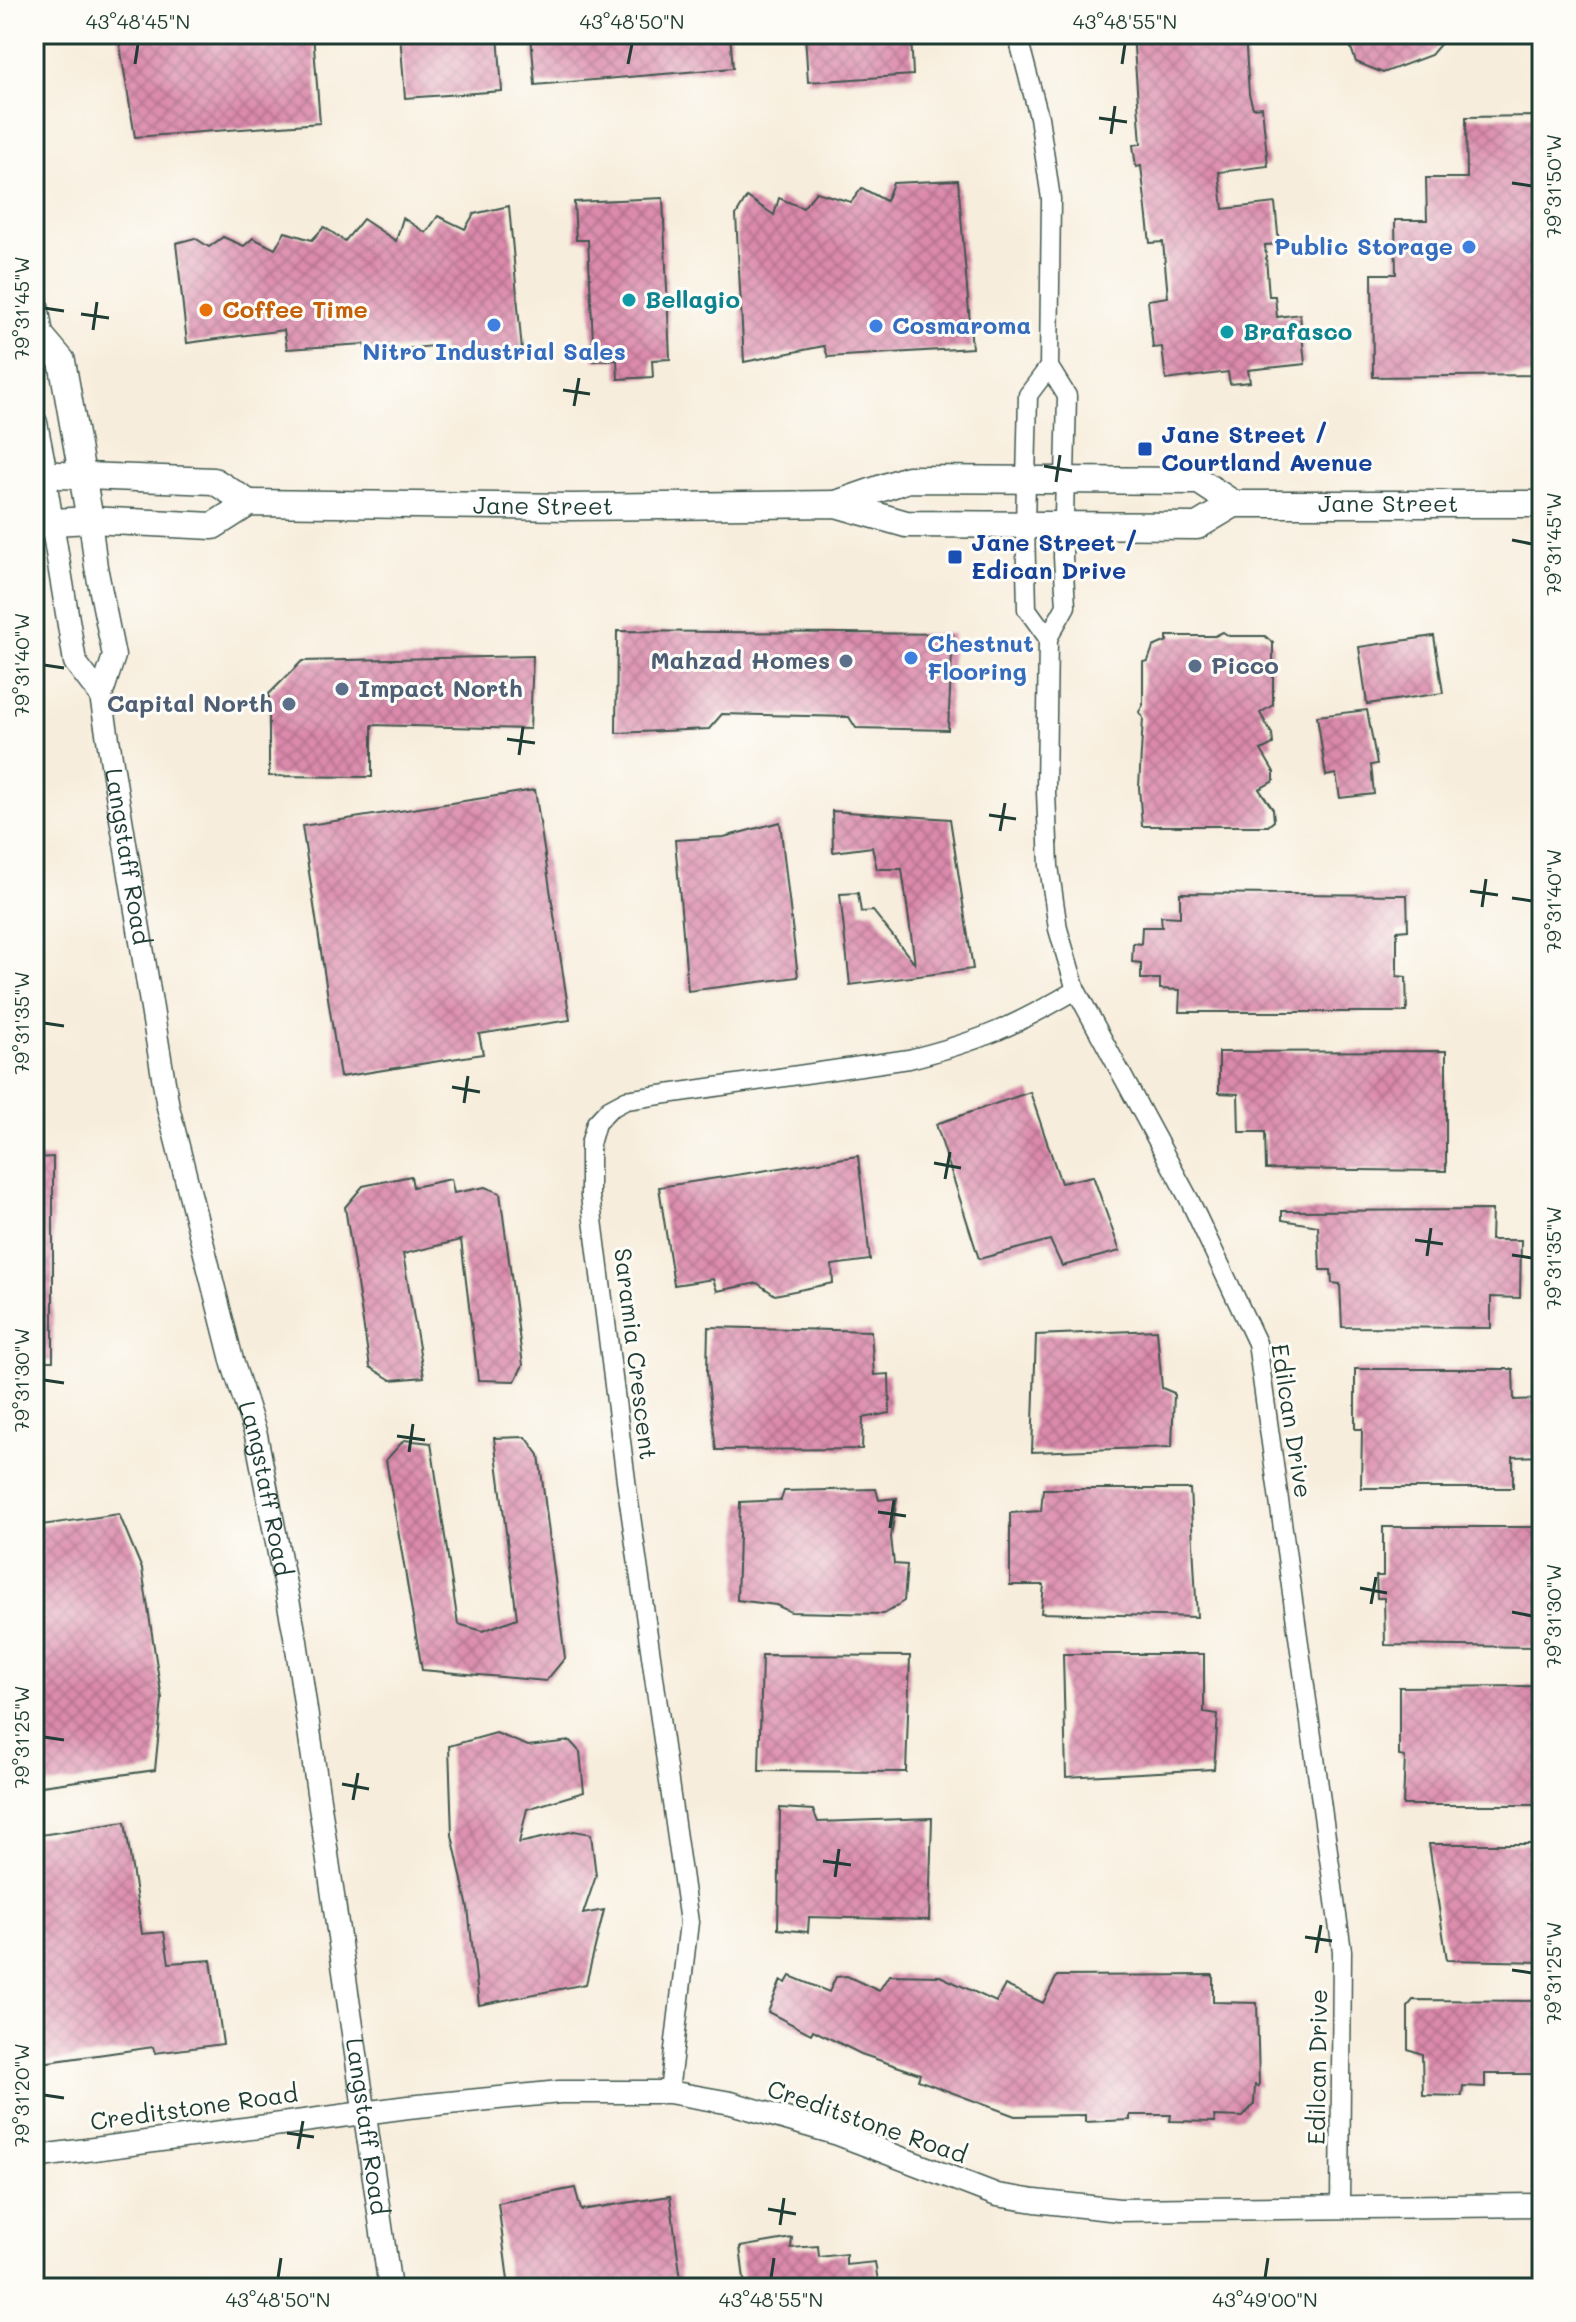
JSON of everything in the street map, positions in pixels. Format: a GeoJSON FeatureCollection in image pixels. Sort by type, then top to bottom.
{"type":"FeatureCollection","features":[{"type":"Feature","properties":{"kind":"main road","name":"Langstaff Road"},"geometry":{"type":"LineString","coordinates":[[34,300],[37,344],[62,361],[90,520]]}},
{"type":"Feature","properties":{"kind":"main road","name":"Langstaff Road"},"geometry":{"type":"LineString","coordinates":[[34,423],[39,474]]}},
{"type":"Feature","properties":{"kind":"main road"},"geometry":{"type":"LineString","coordinates":[[39,474],[214,481],[249,503],[213,526],[90,520],[42,523]]}},
{"type":"Feature","properties":{"kind":"main road","name":"Jane Street"},"geometry":{"type":"LineString","coordinates":[[836,504],[908,479],[1199,481],[1234,504]]}},
{"type":"Feature","properties":{"kind":"main road","name":"Jane Street"},"geometry":{"type":"LineString","coordinates":[[249,503],[586,507],[836,504],[906,524],[1197,526],[1234,504],[1542,504]]}},
{"type":"Feature","properties":{"kind":"street"},"geometry":{"type":"LineString","coordinates":[[1017,34],[1039,117],[1051,199],[1049,367],[1028,395],[1025,481],[1027,609],[1048,638]]}},
{"type":"Feature","properties":{"kind":"street","name":"Edilcan Drive"},"geometry":{"type":"LineString","coordinates":[[1049,367],[1067,396],[1063,525],[1066,606],[1048,638],[1049,866],[1058,929],[1076,990],[1189,1199],[1257,1343],[1342,1951],[1340,2206]]}},
{"type":"Feature","properties":{"kind":"street","name":"Langstaff Road"},"geometry":{"type":"LineString","coordinates":[[39,474],[42,523],[75,662],[101,696]]}},
{"type":"Feature","properties":{"kind":"street","name":"Langstaff Road"},"geometry":{"type":"LineString","coordinates":[[90,520],[114,656],[101,696],[168,1107],[229,1349],[256,1435],[285,1580],[313,1735],[390,2288]]}},
{"type":"Feature","properties":{"kind":"street","name":"Saramia Crescent"},"geometry":{"type":"LineString","coordinates":[[669,2092],[689,1922],[627,1488],[590,1196],[590,1144],[596,1123],[609,1109],[626,1100],[909,1059],[946,1050],[987,1038],[1022,1022],[1076,990]]}},
{"type":"Feature","properties":{"kind":"street","name":"Creditstone Road"},"geometry":{"type":"LineString","coordinates":[[34,2157],[364,2113],[560,2092],[669,2092],[731,2103],[838,2134],[958,2182],[1010,2197],[1119,2210],[1251,2211],[1340,2206],[1542,2205]]}},
{"type":"Feature","properties":{"kind":"building"},"geometry":{"type":"Polygon","coordinates":[[[118,34],[313,34],[320,123],[135,137],[118,34]]]}},
{"type":"Feature","properties":{"kind":"building"},"geometry":{"type":"Polygon","coordinates":[[[400,34],[498,34],[502,91],[405,98],[400,34]]]}},
{"type":"Feature","properties":{"kind":"building"},"geometry":{"type":"Polygon","coordinates":[[[531,34],[730,34],[733,68],[535,85],[531,34]]]}},
{"type":"Feature","properties":{"kind":"building"},"geometry":{"type":"Polygon","coordinates":[[[805,34],[911,34],[913,75],[808,82],[805,34]]]}},
{"type":"Feature","properties":{"kind":"building"},"geometry":{"type":"Polygon","coordinates":[[[1133,34],[1245,34],[1249,94],[1253,108],[1262,107],[1268,166],[1219,172],[1223,209],[1275,203],[1279,244],[1265,245],[1269,296],[1275,296],[1277,317],[1300,314],[1305,364],[1248,370],[1250,382],[1230,384],[1228,372],[1166,380],[1162,347],[1153,348],[1148,300],[1168,297],[1163,242],[1150,243],[1141,166],[1136,167],[1133,145],[1141,144],[1133,34]]]}},
{"type":"Feature","properties":{"kind":"building"},"geometry":{"type":"Polygon","coordinates":[[[1346,34],[1449,34],[1431,55],[1383,73],[1356,62],[1346,34]]]}},
{"type":"Feature","properties":{"kind":"building","name":"Public Storage"},"geometry":{"type":"Polygon","coordinates":[[[1542,116],[1542,375],[1373,377],[1372,274],[1396,274],[1395,220],[1427,220],[1426,178],[1467,178],[1466,117],[1542,116]]]}},
{"type":"Feature","properties":{"kind":"building"},"geometry":{"type":"Polygon","coordinates":[[[958,180],[972,348],[828,357],[824,346],[744,362],[736,215],[747,197],[774,215],[779,198],[803,208],[816,192],[851,202],[862,188],[886,201],[893,183],[958,180]]]}},
{"type":"Feature","properties":{"kind":"building","name":"Bellagio"},"geometry":{"type":"Polygon","coordinates":[[[663,198],[670,359],[652,360],[653,377],[618,379],[617,360],[594,361],[588,240],[576,240],[574,202],[663,198]]]}},
{"type":"Feature","properties":{"kind":"building"},"geometry":{"type":"Polygon","coordinates":[[[509,206],[522,351],[443,360],[442,345],[367,353],[364,344],[287,349],[284,330],[187,343],[176,243],[195,238],[209,247],[223,237],[244,246],[253,238],[275,249],[285,232],[312,240],[324,227],[345,241],[363,219],[396,241],[403,218],[426,233],[438,216],[465,229],[474,214],[509,206]]]}},
{"type":"Feature","properties":{"kind":"building"},"geometry":{"type":"Polygon","coordinates":[[[617,631],[953,634],[948,730],[856,728],[849,717],[722,714],[709,729],[616,733],[617,631]]]}},
{"type":"Feature","properties":{"kind":"building"},"geometry":{"type":"Polygon","coordinates":[[[1223,632],[1229,636],[1265,636],[1273,643],[1273,705],[1260,713],[1272,734],[1273,744],[1261,750],[1274,772],[1274,781],[1259,789],[1273,809],[1274,821],[1268,826],[1142,826],[1139,787],[1143,718],[1139,712],[1143,705],[1143,662],[1148,661],[1153,647],[1167,641],[1167,636],[1215,636],[1223,632]]]}},
{"type":"Feature","properties":{"kind":"building"},"geometry":{"type":"Polygon","coordinates":[[[1434,636],[1443,693],[1367,704],[1359,647],[1434,636]]]}},
{"type":"Feature","properties":{"kind":"building"},"geometry":{"type":"Polygon","coordinates":[[[533,656],[530,729],[372,725],[372,777],[269,776],[269,694],[302,661],[533,656]]]}},
{"type":"Feature","properties":{"kind":"building"},"geometry":{"type":"Polygon","coordinates":[[[1367,710],[1377,764],[1371,765],[1374,794],[1340,798],[1336,774],[1326,776],[1317,716],[1367,710]]]}},
{"type":"Feature","properties":{"kind":"building"},"geometry":{"type":"Polygon","coordinates":[[[535,790],[570,1020],[479,1034],[483,1054],[340,1077],[302,826],[535,790]]]}},
{"type":"Feature","properties":{"kind":"building"},"geometry":{"type":"Polygon","coordinates":[[[832,811],[950,819],[973,969],[850,985],[840,894],[858,893],[861,912],[873,911],[915,964],[902,869],[877,869],[872,847],[833,852],[832,811]]]}},
{"type":"Feature","properties":{"kind":"building"},"geometry":{"type":"Polygon","coordinates":[[[780,822],[798,977],[688,991],[675,840],[724,837],[780,822]]]}},
{"type":"Feature","properties":{"kind":"building"},"geometry":{"type":"Polygon","coordinates":[[[1180,893],[1407,895],[1408,930],[1397,931],[1397,976],[1406,977],[1407,1012],[1179,1012],[1180,990],[1160,989],[1160,979],[1141,979],[1141,963],[1132,962],[1133,943],[1141,944],[1142,927],[1162,927],[1161,916],[1180,917],[1180,893]]]}},
{"type":"Feature","properties":{"kind":"building"},"geometry":{"type":"Polygon","coordinates":[[[1446,1051],[1446,1171],[1266,1169],[1265,1132],[1239,1132],[1238,1094],[1219,1093],[1219,1052],[1446,1051]]]}},
{"type":"Feature","properties":{"kind":"building"},"geometry":{"type":"Polygon","coordinates":[[[1030,1092],[1061,1183],[1093,1176],[1120,1251],[1062,1266],[1050,1240],[979,1259],[936,1124],[1030,1092]]]}},
{"type":"Feature","properties":{"kind":"building"},"geometry":{"type":"Polygon","coordinates":[[[858,1156],[870,1260],[832,1265],[833,1283],[775,1295],[757,1283],[717,1291],[713,1279],[674,1285],[659,1187],[858,1156]]]}},
{"type":"Feature","properties":{"kind":"building"},"geometry":{"type":"Polygon","coordinates":[[[53,1157],[53,1361],[34,1361],[34,1158],[53,1157]]]}},
{"type":"Feature","properties":{"kind":"building"},"geometry":{"type":"Polygon","coordinates":[[[411,1176],[413,1187],[451,1179],[454,1193],[485,1187],[500,1193],[523,1365],[515,1381],[478,1380],[461,1240],[403,1254],[424,1377],[391,1380],[370,1367],[345,1207],[363,1186],[411,1176]]]}},
{"type":"Feature","properties":{"kind":"building"},"geometry":{"type":"Polygon","coordinates":[[[1492,1210],[1491,1240],[1521,1240],[1520,1298],[1491,1297],[1491,1328],[1342,1327],[1340,1284],[1332,1283],[1331,1270],[1320,1270],[1318,1226],[1282,1220],[1282,1211],[1492,1210]]]}},
{"type":"Feature","properties":{"kind":"building"},"geometry":{"type":"Polygon","coordinates":[[[708,1327],[871,1331],[874,1375],[889,1374],[890,1413],[863,1418],[862,1449],[716,1450],[707,1373],[708,1327]]]}},
{"type":"Feature","properties":{"kind":"building"},"geometry":{"type":"Polygon","coordinates":[[[1157,1330],[1162,1388],[1174,1393],[1172,1447],[1032,1452],[1036,1335],[1157,1330]]]}},
{"type":"Feature","properties":{"kind":"building"},"geometry":{"type":"Polygon","coordinates":[[[1355,1369],[1513,1369],[1514,1400],[1542,1399],[1542,1456],[1513,1457],[1513,1488],[1361,1488],[1362,1429],[1355,1429],[1355,1369]]]}},
{"type":"Feature","properties":{"kind":"building"},"geometry":{"type":"Polygon","coordinates":[[[526,1437],[539,1455],[565,1658],[546,1681],[422,1670],[386,1460],[404,1440],[431,1443],[458,1624],[483,1631],[517,1618],[494,1438],[526,1437]]]}},
{"type":"Feature","properties":{"kind":"building"},"geometry":{"type":"Polygon","coordinates":[[[876,1489],[879,1500],[897,1498],[891,1537],[894,1564],[907,1565],[904,1601],[883,1614],[791,1612],[776,1605],[737,1600],[740,1502],[781,1500],[784,1491],[876,1489]]]}},
{"type":"Feature","properties":{"kind":"building"},"geometry":{"type":"Polygon","coordinates":[[[1043,1489],[1190,1489],[1197,1617],[1041,1613],[1044,1585],[1010,1585],[1010,1513],[1041,1511],[1043,1489]]]}},
{"type":"Feature","properties":{"kind":"building"},"geometry":{"type":"Polygon","coordinates":[[[119,1514],[142,1569],[162,1699],[155,1770],[34,1787],[34,1526],[119,1514]]]}},
{"type":"Feature","properties":{"kind":"building"},"geometry":{"type":"Polygon","coordinates":[[[1383,1527],[1542,1527],[1542,1647],[1385,1645],[1384,1598],[1377,1598],[1376,1576],[1383,1576],[1383,1527]]]}},
{"type":"Feature","properties":{"kind":"building"},"geometry":{"type":"Polygon","coordinates":[[[1063,1654],[1204,1654],[1204,1712],[1218,1714],[1214,1769],[1066,1777],[1063,1654]]]}},
{"type":"Feature","properties":{"kind":"building"},"geometry":{"type":"Polygon","coordinates":[[[762,1655],[910,1656],[906,1772],[759,1771],[762,1655]]]}},
{"type":"Feature","properties":{"kind":"building"},"geometry":{"type":"Polygon","coordinates":[[[1542,1686],[1542,1805],[1403,1805],[1405,1757],[1399,1756],[1399,1687],[1542,1686]]]}},
{"type":"Feature","properties":{"kind":"building"},"geometry":{"type":"Polygon","coordinates":[[[496,1733],[528,1746],[570,1741],[580,1752],[584,1792],[527,1809],[519,1843],[574,1831],[591,1834],[596,1876],[583,1914],[604,1910],[586,1984],[479,2005],[468,1908],[452,1835],[449,1746],[496,1733]]]}},
{"type":"Feature","properties":{"kind":"building"},"geometry":{"type":"Polygon","coordinates":[[[780,1808],[813,1810],[818,1822],[932,1818],[929,1920],[809,1917],[808,1932],[778,1929],[780,1808]]]}},
{"type":"Feature","properties":{"kind":"building"},"geometry":{"type":"Polygon","coordinates":[[[125,1822],[142,1934],[164,1932],[169,1963],[211,1960],[223,2044],[155,2053],[153,2047],[34,2064],[34,1836],[125,1822]]]}},
{"type":"Feature","properties":{"kind":"building"},"geometry":{"type":"Polygon","coordinates":[[[1429,1844],[1542,1844],[1542,1962],[1447,1960],[1429,1844]]]}},
{"type":"Feature","properties":{"kind":"building"},"geometry":{"type":"Polygon","coordinates":[[[889,1975],[940,1976],[996,2002],[1005,1985],[1043,2003],[1057,1976],[1213,1975],[1213,2002],[1257,2003],[1259,2086],[1255,2085],[1254,2104],[1243,2117],[1214,2116],[1215,2122],[1170,2121],[1171,2115],[1130,2115],[1130,2120],[1085,2122],[1085,2115],[1015,2116],[918,2080],[920,2074],[861,2054],[813,2030],[811,2034],[768,2012],[781,1980],[786,1983],[790,1976],[829,1992],[836,1977],[847,1976],[879,1991],[889,1975]]]}},
{"type":"Feature","properties":{"kind":"building"},"geometry":{"type":"Polygon","coordinates":[[[1413,2000],[1542,2001],[1542,2074],[1485,2074],[1485,2087],[1463,2086],[1462,2096],[1423,2095],[1422,2054],[1408,2049],[1408,2006],[1413,2000]]]}},
{"type":"Feature","properties":{"kind":"building"},"geometry":{"type":"Polygon","coordinates":[[[575,2188],[581,2210],[670,2196],[682,2288],[509,2288],[498,2203],[575,2188]]]}},
{"type":"Feature","properties":{"kind":"building"},"geometry":{"type":"Polygon","coordinates":[[[792,2238],[791,2248],[818,2246],[819,2257],[846,2254],[846,2265],[875,2262],[879,2288],[745,2288],[740,2247],[792,2238]]]}},
{"type":"Feature","properties":{"kind":"place","name":"Public Storage"},"geometry":{"type":"Point","coordinates":[1469,247]}},
{"type":"Feature","properties":{"kind":"place","name":"Bellagio"},"geometry":{"type":"Point","coordinates":[629,300]}},
{"type":"Feature","properties":{"kind":"place","name":"Coffee Time"},"geometry":{"type":"Point","coordinates":[206,310]}},
{"type":"Feature","properties":{"kind":"place","name":"Nitro Industrial Sales"},"geometry":{"type":"Point","coordinates":[494,325]}},
{"type":"Feature","properties":{"kind":"place","name":"Cosmaroma"},"geometry":{"type":"Point","coordinates":[876,326]}},
{"type":"Feature","properties":{"kind":"place","name":"Brafasco"},"geometry":{"type":"Point","coordinates":[1227,332]}},
{"type":"Feature","properties":{"kind":"place","name":"Jane Street / Courtland Avenue"},"geometry":{"type":"Point","coordinates":[1145,449]}},
{"type":"Feature","properties":{"kind":"place","name":"Jane Street / Edican Drive"},"geometry":{"type":"Point","coordinates":[955,557]}},
{"type":"Feature","properties":{"kind":"place","name":"Chestnut Flooring"},"geometry":{"type":"Point","coordinates":[911,658]}},
{"type":"Feature","properties":{"kind":"place","name":"Mahzad Homes"},"geometry":{"type":"Point","coordinates":[846,661]}},
{"type":"Feature","properties":{"kind":"place","name":"Picco"},"geometry":{"type":"Point","coordinates":[1195,666]}},
{"type":"Feature","properties":{"kind":"place","name":"Impact North"},"geometry":{"type":"Point","coordinates":[342,689]}},
{"type":"Feature","properties":{"kind":"place","name":"Capital North"},"geometry":{"type":"Point","coordinates":[289,704]}}]}
